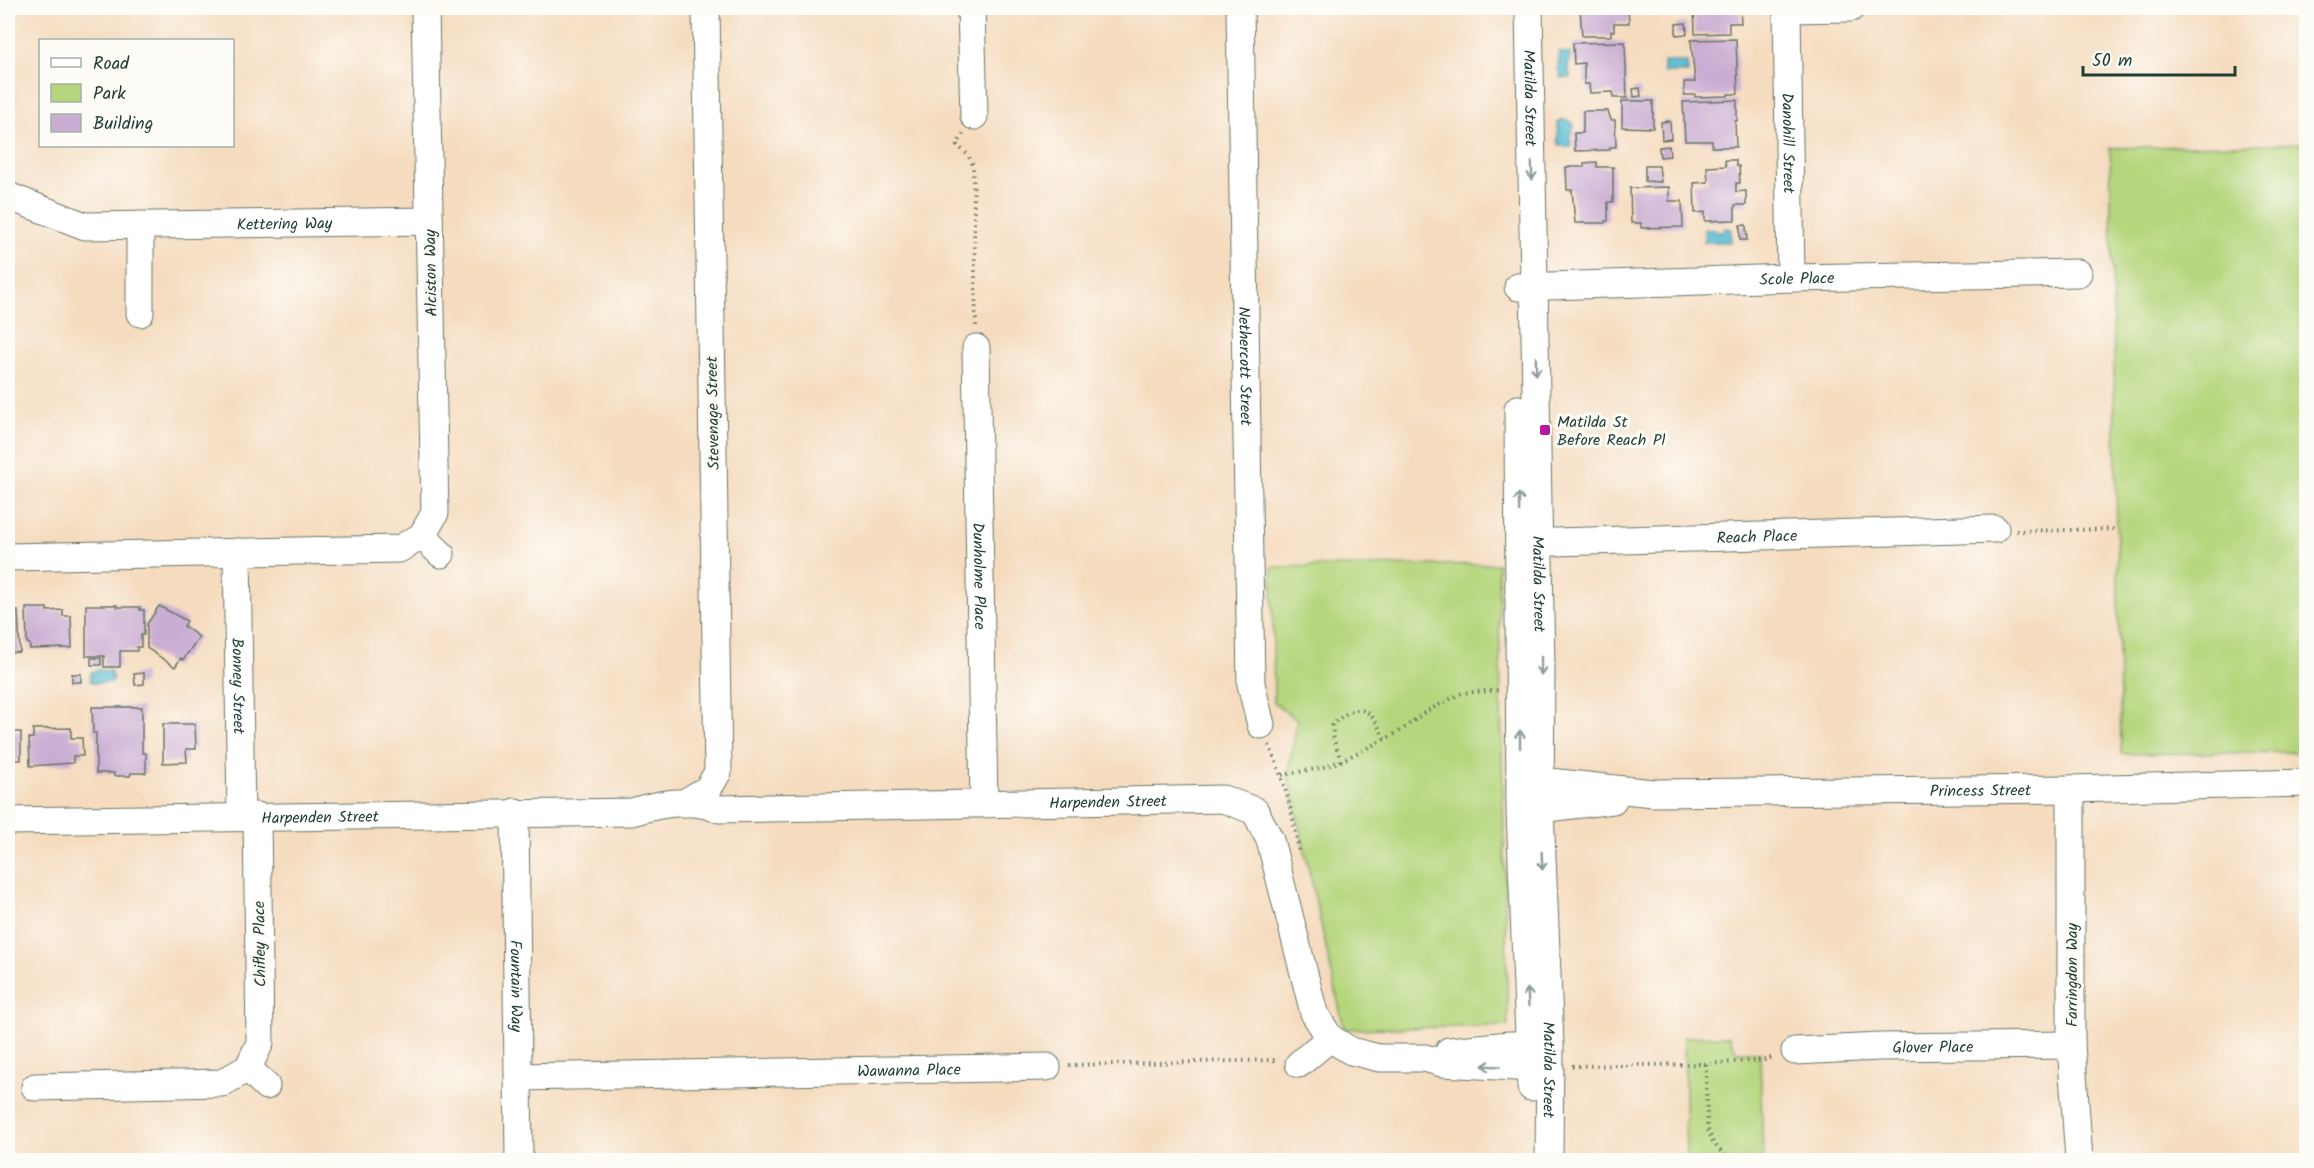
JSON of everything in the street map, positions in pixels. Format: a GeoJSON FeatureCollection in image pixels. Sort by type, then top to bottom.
{"type":"FeatureCollection","features":[{"type":"Feature","properties":{"kind":"street","name":"Alciston Way"},"geometry":{"type":"LineString","coordinates":[[8,557],[399,549],[431,545],[435,513],[425,8]]}},
{"type":"Feature","properties":{"kind":"street","name":"Stevenage Street"},"geometry":{"type":"LineString","coordinates":[[684,803],[708,789],[718,772],[706,8]]}},
{"type":"Feature","properties":{"kind":"street"},"geometry":{"type":"LineString","coordinates":[[971,8],[974,116]]}},
{"type":"Feature","properties":{"kind":"street","name":"Nethercott Street"},"geometry":{"type":"LineString","coordinates":[[1240,8],[1251,684],[1260,725]]}},
{"type":"Feature","properties":{"kind":"street","name":"Matilda Street"},"geometry":{"type":"LineString","coordinates":[[1511,8],[1525,287]]}},
{"type":"Feature","properties":{"kind":"street","name":"Matilda Street"},"geometry":{"type":"LineString","coordinates":[[1529,8],[1525,287],[1530,811],[1549,1161]]}},
{"type":"Feature","properties":{"kind":"street"},"geometry":{"type":"LineString","coordinates":[[1787,8],[1851,8]]}},
{"type":"Feature","properties":{"kind":"street","name":"Danohill Street"},"geometry":{"type":"LineString","coordinates":[[1787,8],[1791,278]]}},
{"type":"Feature","properties":{"kind":"street","name":"Kettering Way"},"geometry":{"type":"LineString","coordinates":[[8,196],[85,226],[429,220]]}},
{"type":"Feature","properties":{"kind":"street"},"geometry":{"type":"LineString","coordinates":[[140,225],[140,314]]}},
{"type":"Feature","properties":{"kind":"street","name":"Scole Place"},"geometry":{"type":"LineString","coordinates":[[1525,287],[1791,278],[2078,273]]}},
{"type":"Feature","properties":{"kind":"street","name":"Dunholme Place"},"geometry":{"type":"LineString","coordinates":[[976,348],[984,804]]}},
{"type":"Feature","properties":{"kind":"street","name":"Reach Place"},"geometry":{"type":"LineString","coordinates":[[1529,542],[1995,529]]}},
{"type":"Feature","properties":{"kind":"street","name":"Bonney Street"},"geometry":{"type":"LineString","coordinates":[[237,552],[249,817]]}},
{"type":"Feature","properties":{"kind":"street","name":"Princess Street"},"geometry":{"type":"LineString","coordinates":[[1530,781],[1653,794],[2071,789],[2307,783]]}},
{"type":"Feature","properties":{"kind":"street","name":"Farringdon Way"},"geometry":{"type":"LineString","coordinates":[[2071,789],[2071,1045],[2079,1161]]}},
{"type":"Feature","properties":{"kind":"street","name":"Princess Street"},"geometry":{"type":"LineString","coordinates":[[1530,811],[1653,794]]}},
{"type":"Feature","properties":{"kind":"street","name":"Harpenden Street"},"geometry":{"type":"LineString","coordinates":[[8,821],[632,812],[652,805],[703,802],[719,809],[1223,799],[1255,811],[1270,840],[1314,1013],[1330,1038],[1351,1051],[1379,1058],[1425,1058],[1442,1064],[1542,1058]]}},
{"type":"Feature","properties":{"kind":"street","name":"Harpenden Street"},"geometry":{"type":"LineString","coordinates":[[632,812],[651,819],[705,817],[719,809]]}},
{"type":"Feature","properties":{"kind":"street","name":"Fountain Way"},"geometry":{"type":"LineString","coordinates":[[514,812],[519,1161]]}},
{"type":"Feature","properties":{"kind":"street","name":"Chifley Place"},"geometry":{"type":"LineString","coordinates":[[35,1087],[222,1083],[257,1077],[260,1043],[249,817]]}},
{"type":"Feature","properties":{"kind":"street"},"geometry":{"type":"LineString","coordinates":[[1299,1064],[1330,1038]]}},
{"type":"Feature","properties":{"kind":"street","name":"Glover Place"},"geometry":{"type":"LineString","coordinates":[[1795,1051],[1880,1047],[2071,1045]]}},
{"type":"Feature","properties":{"kind":"street","name":"Matilda Street"},"geometry":{"type":"LineString","coordinates":[[1530,1161],[1542,1058]]}},
{"type":"Feature","properties":{"kind":"street","name":"Wawanna Place"},"geometry":{"type":"LineString","coordinates":[[519,1077],[1047,1067]]}},
{"type":"Feature","properties":{"kind":"path"},"geometry":{"type":"LineString","coordinates":[[974,116],[957,145],[968,155],[974,165],[976,348]]}},
{"type":"Feature","properties":{"kind":"path"},"geometry":{"type":"LineString","coordinates":[[1995,529],[2022,532],[2117,529]]}},
{"type":"Feature","properties":{"kind":"path"},"geometry":{"type":"LineString","coordinates":[[1282,775],[1321,768],[1341,761],[1399,732],[1425,712],[1462,693],[1506,690]]}},
{"type":"Feature","properties":{"kind":"path"},"geometry":{"type":"LineString","coordinates":[[1341,761],[1332,725],[1355,709],[1368,712],[1376,718],[1384,739]]}},
{"type":"Feature","properties":{"kind":"path"},"geometry":{"type":"LineString","coordinates":[[1260,725],[1282,775],[1297,835],[1300,858]]}},
{"type":"Feature","properties":{"kind":"path"},"geometry":{"type":"LineString","coordinates":[[1542,1058],[1581,1066],[1706,1064],[1764,1060],[1795,1051]]}},
{"type":"Feature","properties":{"kind":"path"},"geometry":{"type":"LineString","coordinates":[[1047,1067],[1267,1060],[1299,1064]]}},
{"type":"Feature","properties":{"kind":"path"},"geometry":{"type":"LineString","coordinates":[[1706,1064],[1707,1128],[1713,1142],[1728,1161]]}},
{"type":"Feature","properties":{"kind":"green space"},"geometry":{"type":"Polygon","coordinates":[[[2306,143],[2306,752],[2121,754],[2110,148],[2306,143]]]}},
{"type":"Feature","properties":{"kind":"green space"},"geometry":{"type":"Polygon","coordinates":[[[1498,564],[1508,1026],[1344,1029],[1288,775],[1297,720],[1274,703],[1272,567],[1498,564]]]}},
{"type":"Feature","properties":{"kind":"green space"},"geometry":{"type":"Polygon","coordinates":[[[1729,1036],[1737,1052],[1760,1052],[1763,1160],[1686,1160],[1684,1037],[1729,1036]]]}},
{"type":"Feature","properties":{"kind":"water"},"geometry":{"type":"Polygon","coordinates":[[[1559,52],[1570,54],[1568,61],[1570,78],[1561,78],[1558,68],[1559,52]]]}},
{"type":"Feature","properties":{"kind":"water"},"geometry":{"type":"Polygon","coordinates":[[[1664,62],[1687,62],[1688,73],[1664,73],[1664,62]]]}},
{"type":"Feature","properties":{"kind":"water"},"geometry":{"type":"Polygon","coordinates":[[[1562,120],[1573,123],[1574,127],[1570,134],[1571,147],[1560,146],[1558,141],[1558,123],[1562,120]]]}},
{"type":"Feature","properties":{"kind":"water"},"geometry":{"type":"Polygon","coordinates":[[[1725,228],[1731,229],[1731,242],[1704,242],[1704,229],[1722,231],[1725,228]]]}},
{"type":"Feature","properties":{"kind":"water"},"geometry":{"type":"Polygon","coordinates":[[[110,671],[112,682],[94,683],[90,681],[91,672],[110,671]]]}},
{"type":"Feature","properties":{"kind":"building"},"geometry":{"type":"Polygon","coordinates":[[[1580,8],[1628,9],[1629,23],[1614,23],[1611,36],[1582,36],[1580,8]]]}},
{"type":"Feature","properties":{"kind":"building"},"geometry":{"type":"Polygon","coordinates":[[[1694,8],[1740,8],[1741,23],[1729,23],[1729,33],[1695,34],[1694,8]]]}},
{"type":"Feature","properties":{"kind":"building"},"geometry":{"type":"Polygon","coordinates":[[[1686,23],[1687,34],[1676,35],[1676,24],[1686,23]]]}},
{"type":"Feature","properties":{"kind":"building"},"geometry":{"type":"Polygon","coordinates":[[[1736,39],[1738,94],[1695,97],[1695,95],[1684,95],[1684,82],[1695,82],[1691,40],[1736,39]]]}},
{"type":"Feature","properties":{"kind":"building"},"geometry":{"type":"Polygon","coordinates":[[[1625,42],[1627,98],[1613,98],[1613,92],[1590,93],[1589,84],[1584,84],[1584,63],[1574,64],[1573,43],[1625,42]]]}},
{"type":"Feature","properties":{"kind":"building"},"geometry":{"type":"Polygon","coordinates":[[[1640,88],[1641,96],[1634,97],[1633,89],[1640,88]]]}},
{"type":"Feature","properties":{"kind":"building"},"geometry":{"type":"Polygon","coordinates":[[[1737,100],[1736,147],[1712,147],[1712,141],[1685,141],[1683,102],[1737,100]]]}},
{"type":"Feature","properties":{"kind":"building"},"geometry":{"type":"Polygon","coordinates":[[[1622,101],[1653,101],[1653,128],[1622,127],[1622,101]]]}},
{"type":"Feature","properties":{"kind":"building"},"geometry":{"type":"Polygon","coordinates":[[[1583,111],[1608,111],[1611,120],[1615,120],[1616,147],[1610,147],[1610,150],[1575,151],[1574,133],[1583,133],[1583,111]]]}},
{"type":"Feature","properties":{"kind":"building"},"geometry":{"type":"Polygon","coordinates":[[[1670,121],[1671,139],[1662,140],[1661,122],[1670,121]]]}},
{"type":"Feature","properties":{"kind":"building"},"geometry":{"type":"Polygon","coordinates":[[[1669,146],[1670,156],[1660,157],[1659,147],[1669,146]]]}},
{"type":"Feature","properties":{"kind":"building"},"geometry":{"type":"Polygon","coordinates":[[[1725,160],[1736,160],[1736,166],[1739,166],[1740,183],[1736,183],[1736,192],[1746,191],[1746,205],[1735,205],[1735,220],[1705,221],[1705,212],[1695,213],[1694,183],[1708,182],[1707,167],[1726,166],[1725,160]]]}},
{"type":"Feature","properties":{"kind":"building"},"geometry":{"type":"Polygon","coordinates":[[[1597,162],[1597,167],[1613,167],[1613,202],[1608,202],[1608,221],[1605,223],[1575,223],[1572,190],[1567,190],[1566,167],[1584,167],[1584,163],[1597,162]]]}},
{"type":"Feature","properties":{"kind":"building"},"geometry":{"type":"Polygon","coordinates":[[[1645,166],[1659,166],[1661,182],[1645,181],[1645,166]]]}},
{"type":"Feature","properties":{"kind":"building"},"geometry":{"type":"Polygon","coordinates":[[[1669,187],[1669,201],[1682,201],[1683,227],[1641,228],[1641,223],[1631,223],[1630,188],[1669,187]]]}},
{"type":"Feature","properties":{"kind":"building"},"geometry":{"type":"Polygon","coordinates":[[[1740,225],[1746,225],[1747,240],[1740,240],[1740,225]]]}},
{"type":"Feature","properties":{"kind":"building"},"geometry":{"type":"Polygon","coordinates":[[[86,605],[117,605],[117,607],[140,607],[140,610],[144,610],[144,635],[141,635],[141,647],[137,647],[137,651],[120,651],[120,667],[104,667],[104,656],[86,656],[86,605]]]}},
{"type":"Feature","properties":{"kind":"building"},"geometry":{"type":"Polygon","coordinates":[[[159,606],[187,621],[184,626],[199,637],[183,660],[181,658],[175,667],[147,648],[147,624],[159,606]]]}},
{"type":"Feature","properties":{"kind":"building"},"geometry":{"type":"Polygon","coordinates":[[[26,608],[47,608],[47,611],[63,610],[63,616],[71,616],[72,648],[30,649],[30,644],[27,643],[26,608]]]}},
{"type":"Feature","properties":{"kind":"building"},"geometry":{"type":"Polygon","coordinates":[[[8,611],[18,611],[20,652],[8,653],[8,611]]]}},
{"type":"Feature","properties":{"kind":"building"},"geometry":{"type":"Polygon","coordinates":[[[91,658],[101,658],[101,665],[91,665],[91,658]]]}},
{"type":"Feature","properties":{"kind":"building"},"geometry":{"type":"Polygon","coordinates":[[[144,673],[144,684],[135,685],[134,674],[144,673]]]}},
{"type":"Feature","properties":{"kind":"building"},"geometry":{"type":"Polygon","coordinates":[[[72,674],[81,674],[81,682],[72,682],[72,674]]]}},
{"type":"Feature","properties":{"kind":"building"},"geometry":{"type":"Polygon","coordinates":[[[92,707],[142,707],[142,753],[146,753],[146,773],[114,776],[114,773],[96,773],[96,733],[93,733],[92,707]]]}},
{"type":"Feature","properties":{"kind":"building"},"geometry":{"type":"Polygon","coordinates":[[[163,724],[195,724],[196,749],[186,749],[187,762],[163,763],[163,724]]]}},
{"type":"Feature","properties":{"kind":"building"},"geometry":{"type":"Polygon","coordinates":[[[71,728],[71,738],[82,738],[83,756],[73,756],[73,763],[30,766],[29,738],[33,738],[33,729],[71,728]]]}},
{"type":"Feature","properties":{"kind":"building"},"geometry":{"type":"Polygon","coordinates":[[[8,732],[21,732],[21,760],[8,760],[8,732]]]}},
{"type":"Feature","properties":{"kind":"place","name":"Matilda St Before Reach Pl"},"geometry":{"type":"Point","coordinates":[1545,430]}}]}
